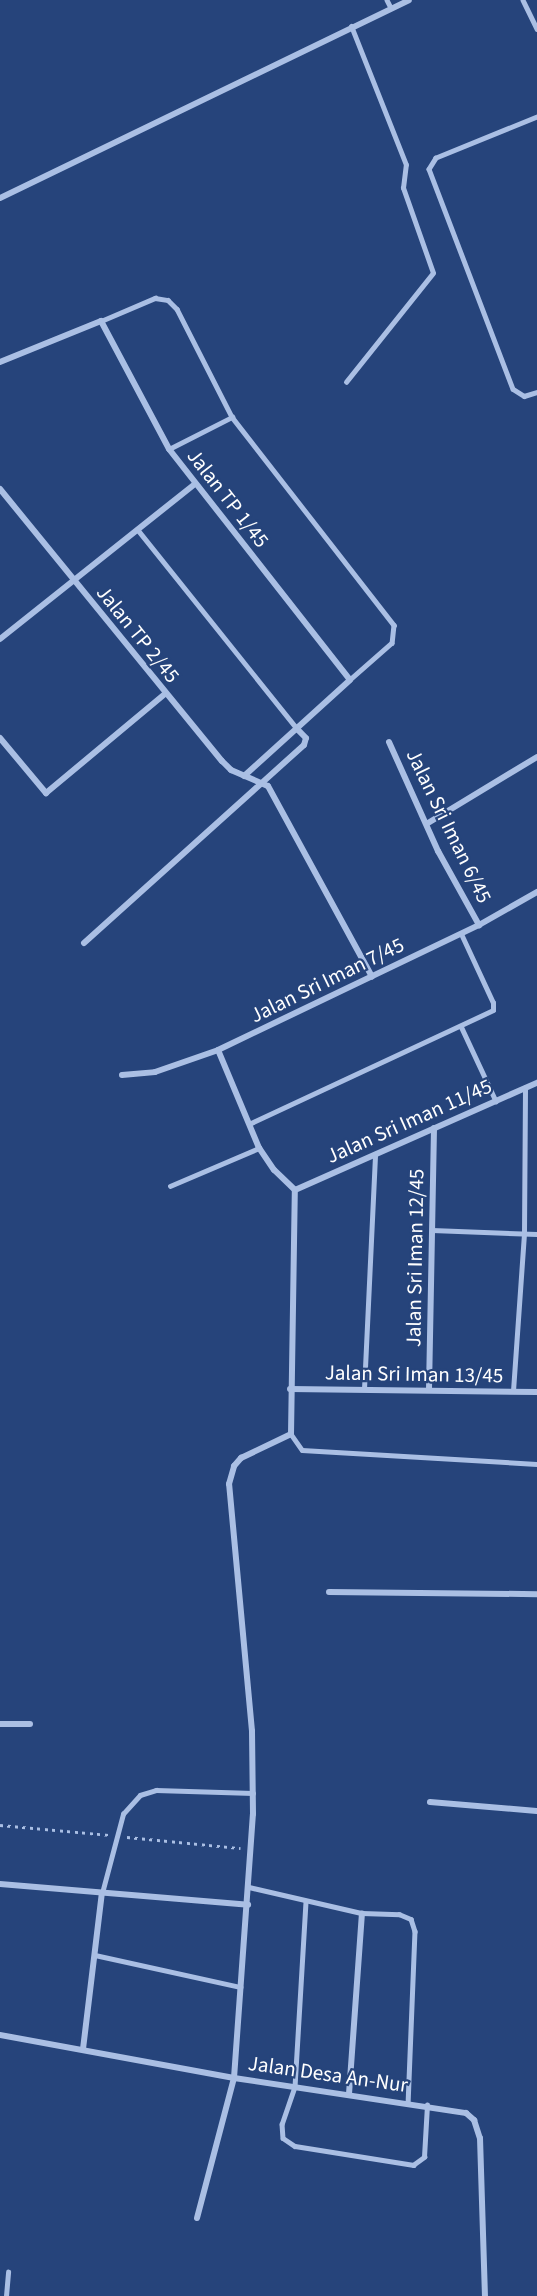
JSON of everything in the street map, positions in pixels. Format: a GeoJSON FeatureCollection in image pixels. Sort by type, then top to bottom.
{"type":"FeatureCollection","features":[{"type":"Feature","properties":{"kind":"street"},"geometry":{"type":"LineString","coordinates":[[0,198],[351,26],[409,0]]}},
{"type":"Feature","properties":{"kind":"street"},"geometry":{"type":"LineString","coordinates":[[0,362],[101,321]]}},
{"type":"Feature","properties":{"kind":"street","name":"Jalan TP 1/45"},"geometry":{"type":"LineString","coordinates":[[101,321],[169,449],[350,680]]}},
{"type":"Feature","properties":{"kind":"street"},"geometry":{"type":"LineString","coordinates":[[0,639],[195,484]]}},
{"type":"Feature","properties":{"kind":"street","name":"Jalan TP 2/45"},"geometry":{"type":"LineString","coordinates":[[0,489],[222,761],[244,776],[264,782]]}},
{"type":"Feature","properties":{"kind":"street"},"geometry":{"type":"LineString","coordinates":[[244,776],[298,730],[350,680]]}},
{"type":"Feature","properties":{"kind":"street"},"geometry":{"type":"LineString","coordinates":[[0,738],[46,793],[165,694]]}},
{"type":"Feature","properties":{"kind":"street"},"geometry":{"type":"LineString","coordinates":[[84,943],[304,745],[306,738],[298,730]]}},
{"type":"Feature","properties":{"kind":"street","name":"Jalan Sri Iman 6/45"},"geometry":{"type":"LineString","coordinates":[[389,742],[428,823],[438,851],[479,925]]}},
{"type":"Feature","properties":{"kind":"street"},"geometry":{"type":"LineString","coordinates":[[428,823],[537,757]]}},
{"type":"Feature","properties":{"kind":"street"},"geometry":{"type":"LineString","coordinates":[[264,782],[372,977]]}},
{"type":"Feature","properties":{"kind":"street","name":"Jalan Sri Iman 7/45"},"geometry":{"type":"LineString","coordinates":[[122,1075],[155,1071],[218,1050],[461,934],[537,892]]}},
{"type":"Feature","properties":{"kind":"street"},"geometry":{"type":"LineString","coordinates":[[197,2218],[234,2078],[249,1887],[253,1793],[252,1731],[229,1484],[234,1466],[242,1458],[291,1434],[295,1190],[273,1170],[259,1148],[218,1050]]}},
{"type":"Feature","properties":{"kind":"street","name":"Jalan Sri Iman 11/45"},"geometry":{"type":"LineString","coordinates":[[295,1190],[537,1083]]}},
{"type":"Feature","properties":{"kind":"street","name":"Jalan Sri Iman 12/45"},"geometry":{"type":"LineString","coordinates":[[429,1389],[434,1128]]}},
{"type":"Feature","properties":{"kind":"street","name":"Jalan Sri Iman 13/45"},"geometry":{"type":"LineString","coordinates":[[290,1389],[537,1392]]}},
{"type":"Feature","properties":{"kind":"street"},"geometry":{"type":"LineString","coordinates":[[329,1593],[537,1594]]}},
{"type":"Feature","properties":{"kind":"street"},"geometry":{"type":"LineString","coordinates":[[0,1724],[30,1724]]}},
{"type":"Feature","properties":{"kind":"street"},"geometry":{"type":"LineString","coordinates":[[430,1802],[537,1811]]}},
{"type":"Feature","properties":{"kind":"street"},"geometry":{"type":"LineString","coordinates":[[0,1884],[248,1905]]}},
{"type":"Feature","properties":{"kind":"street"},"geometry":{"type":"LineString","coordinates":[[83,2049],[102,1893]]}},
{"type":"Feature","properties":{"kind":"street"},"geometry":{"type":"LineString","coordinates":[[349,2094],[363,1913]]}},
{"type":"Feature","properties":{"kind":"street","name":"Jalan Desa An-Nur"},"geometry":{"type":"LineString","coordinates":[[0,2035],[234,2078],[408,2102],[466,2114],[479,2130],[486,2296]]}},
{"type":"Feature","properties":{"kind":"lane"},"geometry":{"type":"LineString","coordinates":[[387,0],[391,8]]}},
{"type":"Feature","properties":{"kind":"lane"},"geometry":{"type":"LineString","coordinates":[[523,0],[537,29]]}},
{"type":"Feature","properties":{"kind":"lane"},"geometry":{"type":"LineString","coordinates":[[346,382],[433,273],[403,188],[406,165],[351,26]]}},
{"type":"Feature","properties":{"kind":"lane"},"geometry":{"type":"LineString","coordinates":[[537,117],[436,158],[429,169],[513,389],[524,396],[537,392]]}},
{"type":"Feature","properties":{"kind":"lane"},"geometry":{"type":"LineString","coordinates":[[101,321],[149,300],[168,300],[177,309],[232,417],[394,625],[392,643],[350,680]]}},
{"type":"Feature","properties":{"kind":"lane"},"geometry":{"type":"LineString","coordinates":[[169,449],[232,417]]}},
{"type":"Feature","properties":{"kind":"lane"},"geometry":{"type":"LineString","coordinates":[[138,530],[298,730]]}},
{"type":"Feature","properties":{"kind":"lane"},"geometry":{"type":"LineString","coordinates":[[249,1124],[461,1026],[494,1006],[461,934]]}},
{"type":"Feature","properties":{"kind":"lane"},"geometry":{"type":"LineString","coordinates":[[461,1026],[496,1101]]}},
{"type":"Feature","properties":{"kind":"lane"},"geometry":{"type":"LineString","coordinates":[[513,1391],[524,1233],[525,1088]]}},
{"type":"Feature","properties":{"kind":"lane"},"geometry":{"type":"LineString","coordinates":[[170,1186],[259,1148]]}},
{"type":"Feature","properties":{"kind":"lane"},"geometry":{"type":"LineString","coordinates":[[364,1389],[375,1154]]}},
{"type":"Feature","properties":{"kind":"lane"},"geometry":{"type":"LineString","coordinates":[[432,1230],[537,1234]]}},
{"type":"Feature","properties":{"kind":"lane"},"geometry":{"type":"LineString","coordinates":[[291,1434],[302,1450],[537,1464]]}},
{"type":"Feature","properties":{"kind":"lane"},"geometry":{"type":"LineString","coordinates":[[102,1893],[123,1814],[140,1795],[156,1790],[253,1793]]}},
{"type":"Feature","properties":{"kind":"lane"},"geometry":{"type":"LineString","coordinates":[[249,1887],[306,1902],[363,1913],[399,1914],[414,1924],[408,2102]]}},
{"type":"Feature","properties":{"kind":"lane"},"geometry":{"type":"LineString","coordinates":[[306,1902],[295,2086],[282,2124],[288,2143],[406,2166],[424,2157],[427,2105]]}},
{"type":"Feature","properties":{"kind":"lane"},"geometry":{"type":"LineString","coordinates":[[95,1955],[241,1987]]}},
{"type":"Feature","properties":{"kind":"lane"},"geometry":{"type":"LineString","coordinates":[[6,2296],[8,2272]]}}]}
